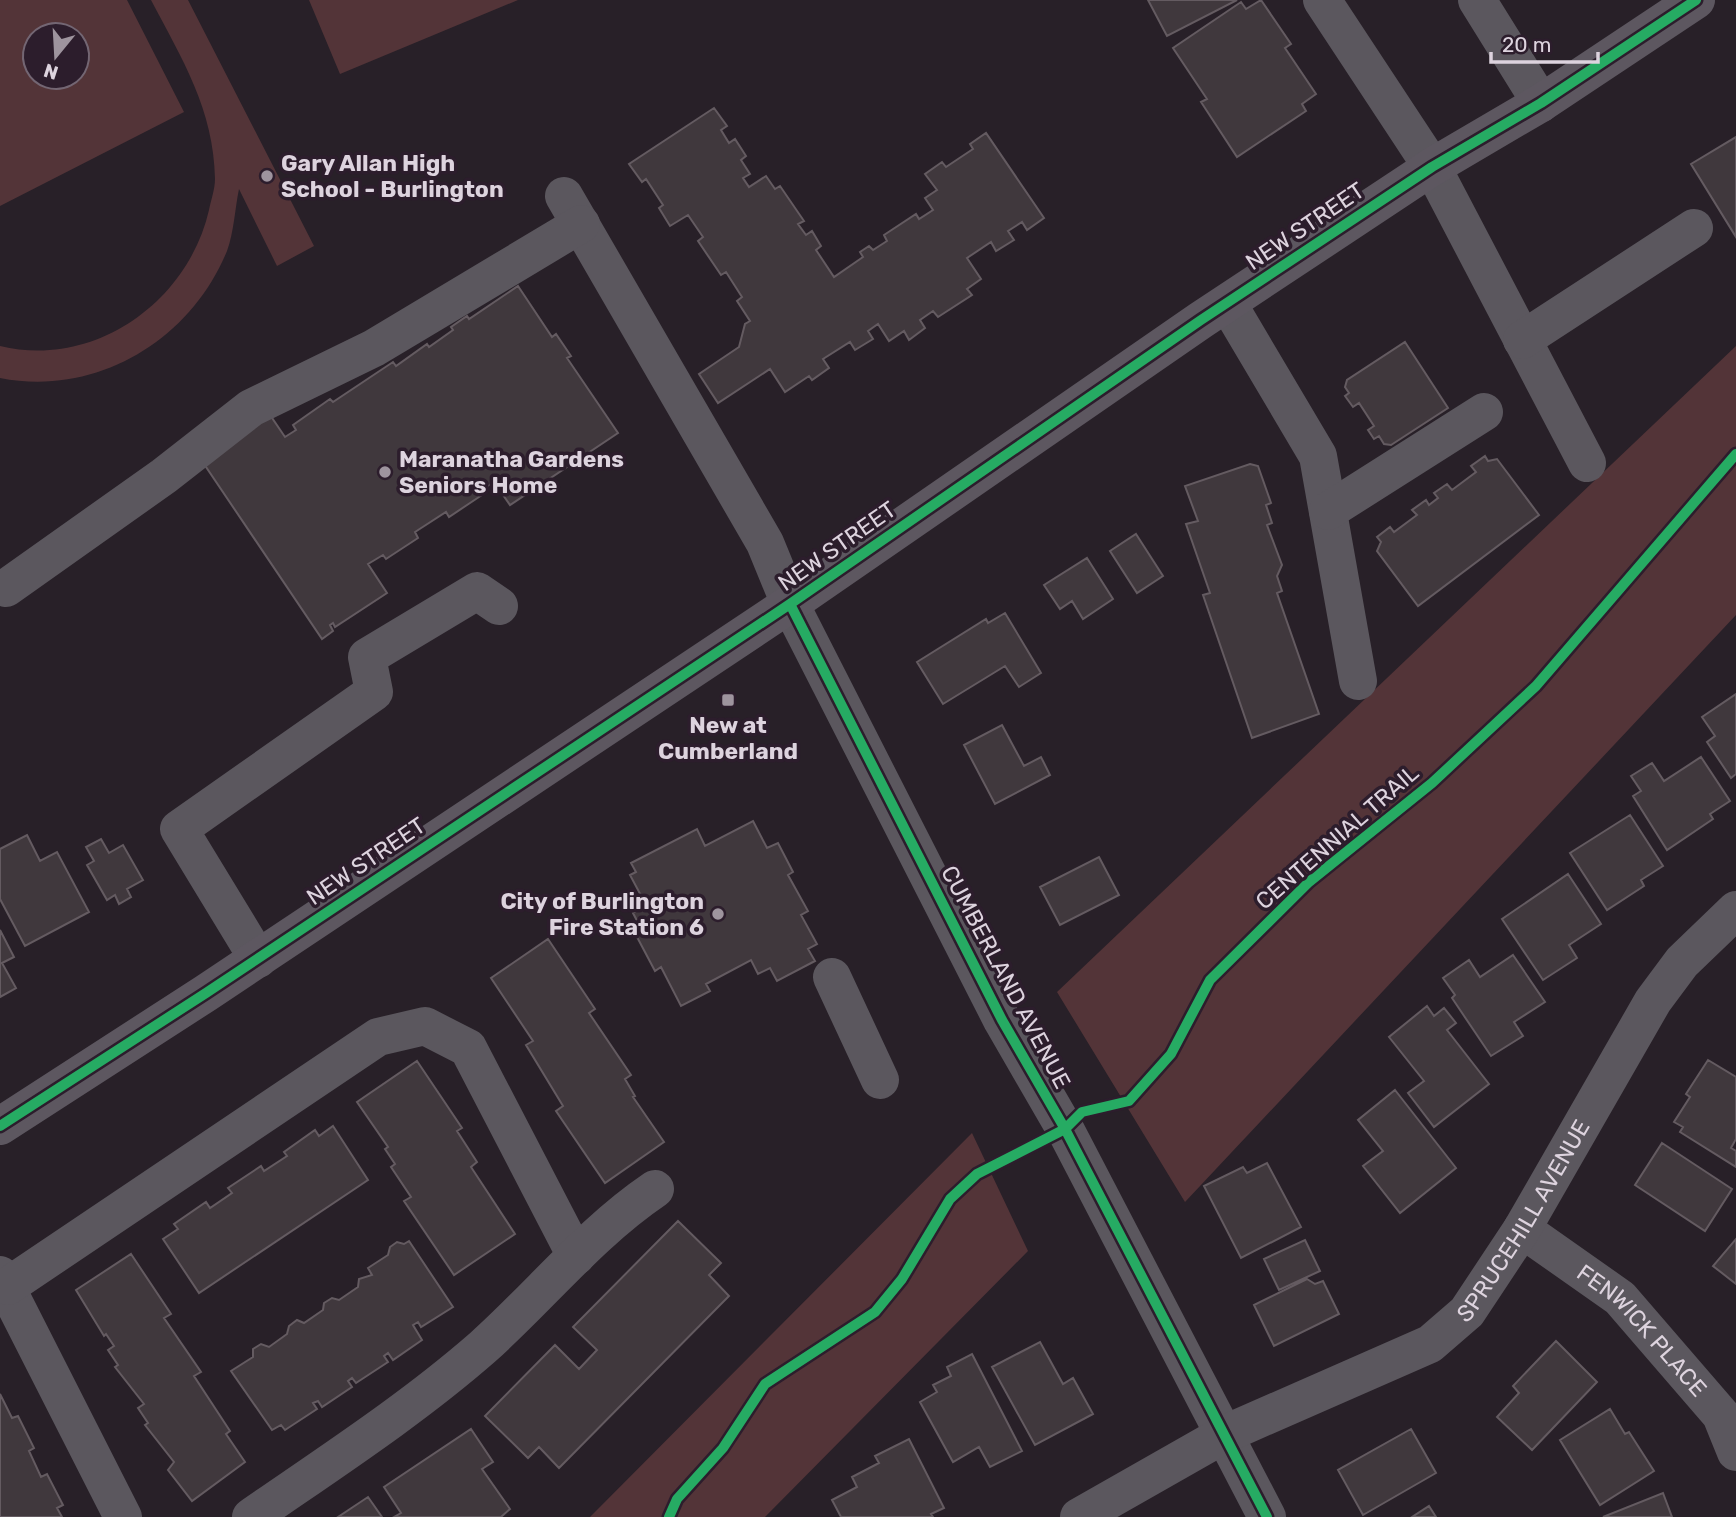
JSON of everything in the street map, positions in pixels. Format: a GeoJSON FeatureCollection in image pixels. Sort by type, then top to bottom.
{"type":"FeatureCollection","features":[{"type":"Feature","properties":{"kind":"main road","name":"NEW STREET"},"geometry":{"type":"LineString","coordinates":[[0,1126],[258,959],[790,604],[1432,167],[1541,103],[1696,0]]}},
{"type":"Feature","properties":{"kind":"street"},"geometry":{"type":"LineString","coordinates":[[1322,0],[1432,167],[1587,463]]}},
{"type":"Feature","properties":{"kind":"street"},"geometry":{"type":"LineString","coordinates":[[1478,0],[1541,103]]}},
{"type":"Feature","properties":{"kind":"street","name":"CUMBERLAND AVENUE"},"geometry":{"type":"LineString","coordinates":[[6,587],[164,476],[251,408],[374,348],[572,210],[765,543],[790,604],[1002,1020],[1065,1129],[1267,1517]]}},
{"type":"Feature","properties":{"kind":"street"},"geometry":{"type":"LineString","coordinates":[[1522,340],[1694,228]]}},
{"type":"Feature","properties":{"kind":"street"},"geometry":{"type":"LineString","coordinates":[[1228,304],[1318,456],[1358,681]]}},
{"type":"Feature","properties":{"kind":"street"},"geometry":{"type":"LineString","coordinates":[[1328,511],[1483,412]]}},
{"type":"Feature","properties":{"kind":"street"},"geometry":{"type":"LineString","coordinates":[[258,959],[179,830],[373,692],[367,657],[477,591],[499,606]]}},
{"type":"Feature","properties":{"kind":"street","name":"SPRUCEHILL AVENUE"},"geometry":{"type":"LineString","coordinates":[[1079,1517],[1225,1434],[1430,1344],[1467,1312],[1522,1229],[1653,1001],[1682,962],[1736,910]]}},
{"type":"Feature","properties":{"kind":"street"},"geometry":{"type":"LineString","coordinates":[[832,977],[880,1080]]}},
{"type":"Feature","properties":{"kind":"street"},"geometry":{"type":"LineString","coordinates":[[123,1517],[4,1281],[378,1037],[425,1026],[468,1048],[576,1256]]}},
{"type":"Feature","properties":{"kind":"street"},"geometry":{"type":"LineString","coordinates":[[251,1517],[355,1444],[482,1347],[623,1211],[655,1189]]}},
{"type":"Feature","properties":{"kind":"street","name":"FENWICK PLACE"},"geometry":{"type":"LineString","coordinates":[[1522,1229],[1620,1298],[1721,1415],[1736,1452]]}},
{"type":"Feature","properties":{"kind":"shaded area"},"geometry":{"type":"Polygon","coordinates":[[[0,0],[127,0],[184,112],[0,206],[0,0]]]}},
{"type":"Feature","properties":{"kind":"shaded area"},"geometry":{"type":"Polygon","coordinates":[[[151,0],[188,0],[314,246],[277,266],[239,189],[227,251],[211,283],[189,311],[164,336],[136,355],[104,370],[71,379],[36,382],[0,378],[0,346],[35,351],[69,347],[102,337],[132,321],[158,300],[181,273],[198,243],[215,183],[209,130],[194,86],[151,0]]]}},
{"type":"Feature","properties":{"kind":"shaded area"},"geometry":{"type":"Polygon","coordinates":[[[309,0],[518,0],[340,74],[309,0]]]}},
{"type":"Feature","properties":{"kind":"shaded area"},"geometry":{"type":"Polygon","coordinates":[[[1736,346],[1736,615],[1185,1202],[1057,992],[1736,346]]]}},
{"type":"Feature","properties":{"kind":"shaded area"},"geometry":{"type":"Polygon","coordinates":[[[972,1133],[1028,1251],[765,1517],[590,1517],[972,1133]]]}},
{"type":"Feature","properties":{"kind":"building"},"geometry":{"type":"Polygon","coordinates":[[[1148,0],[1237,0],[1167,36],[1148,0]]]}},
{"type":"Feature","properties":{"kind":"building"},"geometry":{"type":"Polygon","coordinates":[[[1261,0],[1291,44],[1285,48],[1316,94],[1302,104],[1306,111],[1237,157],[1201,102],[1207,99],[1173,48],[1241,2],[1246,9],[1261,0]]]}},
{"type":"Feature","properties":{"kind":"building"},"geometry":{"type":"Polygon","coordinates":[[[714,108],[727,126],[721,130],[729,143],[735,139],[746,156],[741,160],[750,174],[743,178],[749,187],[766,176],[775,189],[780,186],[804,221],[798,224],[806,235],[812,231],[821,246],[816,250],[834,277],[863,257],[860,252],[869,246],[873,250],[887,241],[884,235],[916,214],[919,219],[933,210],[925,198],[937,190],[925,174],[942,162],[946,167],[973,149],[970,144],[986,133],[1044,218],[1027,230],[1022,222],[1008,231],[1014,240],[996,251],[991,242],[967,258],[981,279],[967,289],[972,295],[938,317],[933,311],[920,320],[925,328],[909,340],[904,331],[889,341],[878,324],[868,331],[873,339],[855,350],[850,342],[823,359],[829,368],[812,380],[809,376],[785,392],[770,369],[718,403],[699,374],[739,347],[745,324],[750,321],[737,301],[742,297],[726,272],[721,275],[698,241],[703,237],[688,215],[670,226],[659,208],[663,205],[646,179],[642,182],[629,164],[714,108]]]}},
{"type":"Feature","properties":{"kind":"building"},"geometry":{"type":"Polygon","coordinates":[[[1736,137],[1736,237],[1691,164],[1736,137]]]}},
{"type":"Feature","properties":{"kind":"building","name":"Maranatha Gardens Seniors Home"},"geometry":{"type":"Polygon","coordinates":[[[518,286],[552,337],[556,334],[571,356],[567,358],[618,433],[510,505],[494,482],[480,491],[482,495],[449,517],[446,512],[415,532],[418,538],[386,559],[383,555],[368,564],[387,593],[335,627],[333,623],[330,625],[333,631],[322,639],[202,461],[270,415],[285,437],[296,430],[293,425],[330,399],[333,402],[393,362],[396,366],[427,344],[429,347],[467,316],[469,319],[518,286]]]}},
{"type":"Feature","properties":{"kind":"building"},"geometry":{"type":"Polygon","coordinates":[[[1405,342],[1448,408],[1391,445],[1384,444],[1379,436],[1374,439],[1368,430],[1374,426],[1359,403],[1353,407],[1345,396],[1349,393],[1345,387],[1347,380],[1405,342]]]}},
{"type":"Feature","properties":{"kind":"building"},"geometry":{"type":"Polygon","coordinates":[[[1485,456],[1488,461],[1497,459],[1539,515],[1418,606],[1377,551],[1381,542],[1377,537],[1390,527],[1394,532],[1417,515],[1412,510],[1426,500],[1429,505],[1438,498],[1434,493],[1447,484],[1452,490],[1476,472],[1471,466],[1485,456]]]}},
{"type":"Feature","properties":{"kind":"building"},"geometry":{"type":"Polygon","coordinates":[[[1250,464],[1258,466],[1271,503],[1266,505],[1272,523],[1267,525],[1282,565],[1277,576],[1282,591],[1277,593],[1319,714],[1252,738],[1203,595],[1210,593],[1186,524],[1198,521],[1185,486],[1250,464]]]}},
{"type":"Feature","properties":{"kind":"building"},"geometry":{"type":"Polygon","coordinates":[[[1136,534],[1163,576],[1137,593],[1110,551],[1136,534]]]}},
{"type":"Feature","properties":{"kind":"building"},"geometry":{"type":"Polygon","coordinates":[[[1087,558],[1113,599],[1083,619],[1072,601],[1060,609],[1044,585],[1087,558]]]}},
{"type":"Feature","properties":{"kind":"building"},"geometry":{"type":"Polygon","coordinates":[[[1005,613],[1041,673],[1019,687],[1005,666],[943,704],[917,662],[986,619],[988,623],[1005,613]]]}},
{"type":"Feature","properties":{"kind":"building"},"geometry":{"type":"Polygon","coordinates":[[[1736,694],[1736,774],[1731,778],[1707,742],[1715,736],[1702,717],[1736,694]]]}},
{"type":"Feature","properties":{"kind":"building"},"geometry":{"type":"Polygon","coordinates":[[[1002,725],[1024,766],[1041,757],[1050,775],[995,804],[964,745],[1002,725]]]}},
{"type":"Feature","properties":{"kind":"building"},"geometry":{"type":"Polygon","coordinates":[[[1701,757],[1730,801],[1710,814],[1713,819],[1667,850],[1633,796],[1641,791],[1631,776],[1652,763],[1664,781],[1701,757]]]}},
{"type":"Feature","properties":{"kind":"building"},"geometry":{"type":"Polygon","coordinates":[[[1630,815],[1663,866],[1641,880],[1644,886],[1607,910],[1570,853],[1630,815]]]}},
{"type":"Feature","properties":{"kind":"building","name":"City of Burlington Fire Station 6"},"geometry":{"type":"Polygon","coordinates":[[[753,821],[767,848],[778,843],[793,872],[788,875],[808,911],[801,915],[817,944],[808,949],[815,961],[777,981],[770,968],[758,974],[751,960],[706,984],[710,991],[681,1006],[661,967],[655,971],[637,937],[644,934],[633,913],[646,905],[630,875],[636,872],[631,863],[697,829],[705,846],[753,821]]]}},
{"type":"Feature","properties":{"kind":"building"},"geometry":{"type":"Polygon","coordinates":[[[27,835],[40,861],[57,852],[89,912],[25,946],[0,899],[0,849],[27,835]]]}},
{"type":"Feature","properties":{"kind":"building"},"geometry":{"type":"Polygon","coordinates":[[[101,839],[109,853],[123,845],[143,880],[127,889],[131,897],[119,904],[115,895],[107,900],[87,865],[94,861],[86,847],[101,839]]]}},
{"type":"Feature","properties":{"kind":"building"},"geometry":{"type":"Polygon","coordinates":[[[1099,857],[1119,895],[1060,925],[1040,887],[1099,857]]]}},
{"type":"Feature","properties":{"kind":"building"},"geometry":{"type":"Polygon","coordinates":[[[1568,874],[1601,924],[1569,945],[1577,958],[1543,980],[1502,919],[1568,874]]]}},
{"type":"Feature","properties":{"kind":"building"},"geometry":{"type":"Polygon","coordinates":[[[0,930],[14,957],[2,963],[16,988],[0,997],[0,930]]]}},
{"type":"Feature","properties":{"kind":"building"},"geometry":{"type":"Polygon","coordinates":[[[548,939],[595,1009],[589,1013],[631,1075],[625,1079],[635,1096],[633,1097],[664,1142],[605,1183],[556,1111],[563,1106],[526,1045],[533,1041],[491,978],[548,939]]]}},
{"type":"Feature","properties":{"kind":"building"},"geometry":{"type":"Polygon","coordinates":[[[1513,955],[1545,1002],[1514,1022],[1523,1036],[1491,1056],[1452,998],[1455,995],[1443,978],[1469,960],[1480,977],[1513,955]]]}},
{"type":"Feature","properties":{"kind":"building"},"geometry":{"type":"Polygon","coordinates":[[[1427,1006],[1434,1016],[1444,1008],[1456,1023],[1447,1030],[1489,1084],[1434,1127],[1408,1093],[1424,1081],[1389,1037],[1427,1006]]]}},
{"type":"Feature","properties":{"kind":"building"},"geometry":{"type":"Polygon","coordinates":[[[1708,1060],[1736,1077],[1736,1139],[1731,1148],[1736,1151],[1736,1167],[1680,1132],[1683,1127],[1674,1122],[1690,1097],[1686,1094],[1708,1060]]]}},
{"type":"Feature","properties":{"kind":"building"},"geometry":{"type":"Polygon","coordinates":[[[417,1061],[462,1128],[457,1131],[477,1162],[471,1167],[515,1234],[454,1275],[404,1201],[411,1197],[391,1167],[395,1164],[385,1149],[388,1147],[357,1102],[417,1061]]]}},
{"type":"Feature","properties":{"kind":"building"},"geometry":{"type":"Polygon","coordinates":[[[1395,1090],[1456,1168],[1400,1213],[1363,1166],[1383,1151],[1358,1120],[1395,1090]]]}},
{"type":"Feature","properties":{"kind":"building"},"geometry":{"type":"Polygon","coordinates":[[[333,1126],[368,1180],[199,1293],[163,1239],[178,1229],[174,1224],[206,1202],[210,1208],[232,1193],[228,1188],[261,1166],[264,1171],[287,1156],[284,1152],[315,1130],[319,1136],[333,1126]]]}},
{"type":"Feature","properties":{"kind":"building"},"geometry":{"type":"Polygon","coordinates":[[[1662,1143],[1732,1189],[1705,1231],[1635,1185],[1662,1143]]]}},
{"type":"Feature","properties":{"kind":"building"},"geometry":{"type":"Polygon","coordinates":[[[1267,1163],[1301,1227],[1241,1258],[1204,1186],[1243,1167],[1247,1173],[1267,1163]]]}},
{"type":"Feature","properties":{"kind":"building"},"geometry":{"type":"Polygon","coordinates":[[[678,1221],[721,1263],[709,1275],[729,1296],[559,1468],[539,1447],[528,1458],[485,1416],[555,1345],[579,1369],[597,1350],[573,1327],[678,1221]]]}},
{"type":"Feature","properties":{"kind":"building"},"geometry":{"type":"Polygon","coordinates":[[[1736,1239],[1736,1284],[1713,1266],[1736,1239]]]}},
{"type":"Feature","properties":{"kind":"building"},"geometry":{"type":"Polygon","coordinates":[[[1305,1240],[1320,1271],[1279,1290],[1264,1259],[1305,1240]]]}},
{"type":"Feature","properties":{"kind":"building"},"geometry":{"type":"Polygon","coordinates":[[[409,1241],[453,1307],[421,1327],[418,1322],[413,1325],[422,1340],[393,1360],[388,1353],[384,1356],[388,1362],[356,1383],[352,1378],[348,1381],[352,1387],[322,1407],[318,1401],[313,1403],[317,1409],[285,1430],[281,1425],[272,1430],[231,1371],[253,1357],[253,1349],[261,1344],[269,1347],[287,1334],[289,1326],[297,1320],[304,1323],[323,1310],[324,1303],[332,1298],[339,1300],[358,1287],[359,1279],[372,1275],[368,1268],[388,1255],[390,1247],[397,1242],[404,1244],[409,1241]]]}},
{"type":"Feature","properties":{"kind":"building"},"geometry":{"type":"Polygon","coordinates":[[[131,1254],[171,1314],[164,1318],[201,1372],[194,1376],[230,1431],[226,1434],[245,1462],[192,1501],[168,1470],[174,1462],[145,1425],[148,1423],[138,1408],[144,1404],[115,1367],[118,1365],[108,1350],[114,1346],[106,1334],[104,1336],[76,1290],[131,1254]]]}},
{"type":"Feature","properties":{"kind":"building"},"geometry":{"type":"Polygon","coordinates":[[[1307,1279],[1315,1284],[1323,1281],[1339,1314],[1274,1346],[1254,1305],[1307,1279]]]}},
{"type":"Feature","properties":{"kind":"building"},"geometry":{"type":"Polygon","coordinates":[[[1556,1341],[1597,1382],[1532,1450],[1497,1417],[1519,1393],[1513,1386],[1556,1341]]]}},
{"type":"Feature","properties":{"kind":"building"},"geometry":{"type":"Polygon","coordinates":[[[1040,1342],[1063,1384],[1073,1378],[1093,1414],[1035,1445],[992,1367],[1040,1342]]]}},
{"type":"Feature","properties":{"kind":"building"},"geometry":{"type":"Polygon","coordinates":[[[972,1354],[1022,1451],[990,1467],[979,1447],[953,1462],[920,1402],[937,1392],[933,1385],[951,1376],[947,1367],[972,1354]]]}},
{"type":"Feature","properties":{"kind":"building"},"geometry":{"type":"Polygon","coordinates":[[[0,1394],[12,1418],[18,1416],[34,1448],[29,1451],[41,1477],[47,1474],[63,1505],[57,1508],[62,1517],[0,1517],[0,1394]]]}},
{"type":"Feature","properties":{"kind":"building"},"geometry":{"type":"Polygon","coordinates":[[[1610,1409],[1625,1434],[1629,1432],[1654,1471],[1600,1505],[1560,1440],[1610,1409]]]}},
{"type":"Feature","properties":{"kind":"building"},"geometry":{"type":"Polygon","coordinates":[[[471,1429],[493,1462],[482,1469],[510,1509],[501,1517],[394,1517],[401,1513],[384,1487],[471,1429]]]}},
{"type":"Feature","properties":{"kind":"building"},"geometry":{"type":"Polygon","coordinates":[[[1411,1429],[1436,1473],[1363,1515],[1338,1470],[1411,1429]]]}},
{"type":"Feature","properties":{"kind":"building"},"geometry":{"type":"Polygon","coordinates":[[[909,1439],[944,1508],[931,1514],[933,1517],[841,1517],[832,1500],[857,1487],[852,1477],[879,1463],[875,1456],[909,1439]]]}},
{"type":"Feature","properties":{"kind":"building"},"geometry":{"type":"Polygon","coordinates":[[[1663,1493],[1672,1517],[1603,1517],[1663,1493]]]}},
{"type":"Feature","properties":{"kind":"building"},"geometry":{"type":"Polygon","coordinates":[[[368,1497],[382,1517],[338,1517],[368,1497]]]}},
{"type":"Feature","properties":{"kind":"building"},"geometry":{"type":"Polygon","coordinates":[[[1429,1506],[1436,1517],[1412,1517],[1429,1506]]]}},
{"type":"Feature","properties":{"kind":"cycle path"},"geometry":{"type":"LineString","coordinates":[[0,1126],[206,993],[790,604],[1201,320],[1432,167],[1541,103],[1696,0]]}},
{"type":"Feature","properties":{"kind":"cycle path","name":"CENTENNIAL TRAIL"},"geometry":{"type":"LineString","coordinates":[[669,1517],[677,1499],[723,1448],[765,1384],[875,1312],[902,1279],[950,1199],[977,1174],[1065,1129],[1082,1112],[1129,1101],[1171,1054],[1210,980],[1309,882],[1432,783],[1536,686],[1736,454]]}},
{"type":"Feature","properties":{"kind":"cycle path"},"geometry":{"type":"LineString","coordinates":[[790,604],[1002,1020],[1065,1129],[1267,1517]]}},
{"type":"Feature","properties":{"kind":"place","name":"Gary Allan High School - Burlington"},"geometry":{"type":"Point","coordinates":[267,176]}},
{"type":"Feature","properties":{"kind":"place","name":"Maranatha Gardens Seniors Home"},"geometry":{"type":"Point","coordinates":[385,472]}},
{"type":"Feature","properties":{"kind":"place","name":"New at Cumberland"},"geometry":{"type":"Point","coordinates":[728,700]}},
{"type":"Feature","properties":{"kind":"place","name":"City of Burlington Fire Station 6"},"geometry":{"type":"Point","coordinates":[718,914]}}]}
